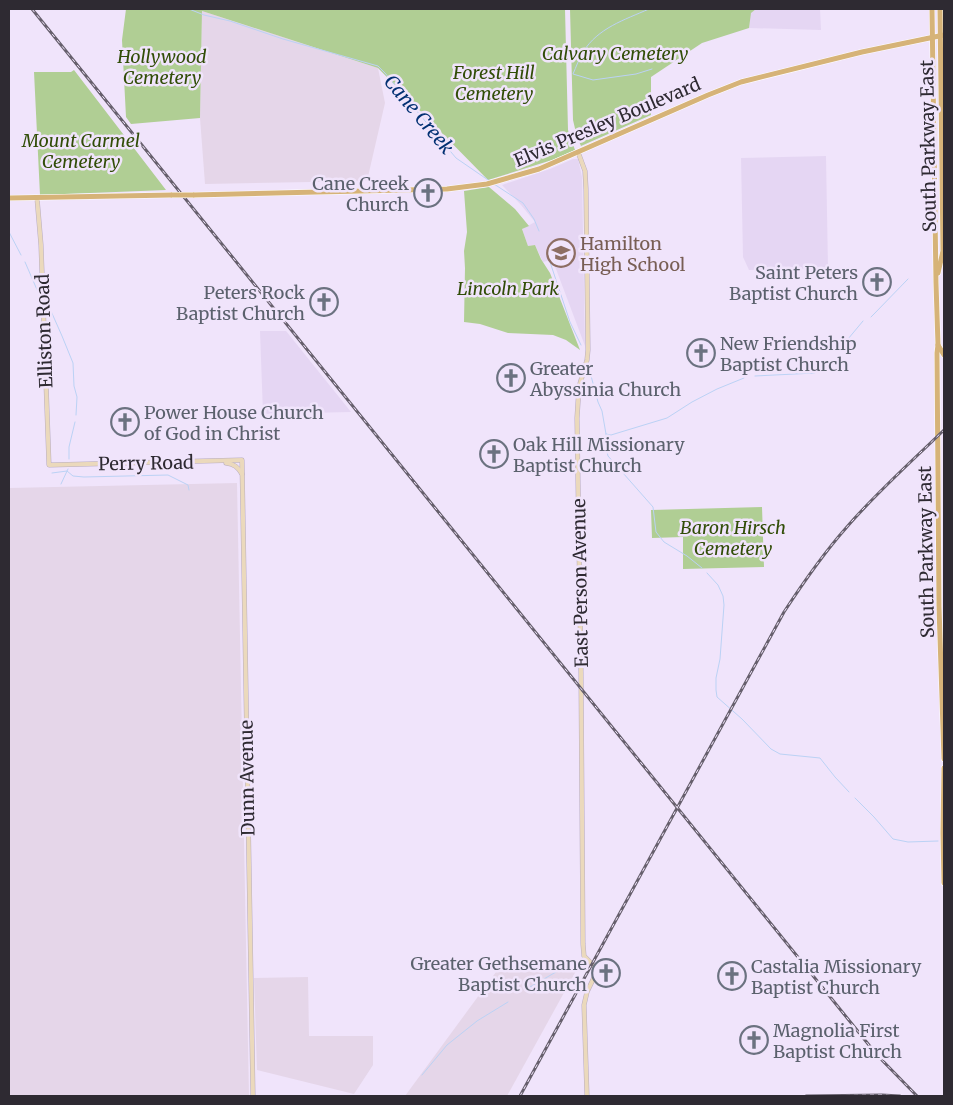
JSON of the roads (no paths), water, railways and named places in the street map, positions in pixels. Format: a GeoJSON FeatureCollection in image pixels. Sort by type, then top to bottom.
{"type":"FeatureCollection","features":[{"type":"Feature","properties":{"kind":"main road","name":"South Parkway East"},"geometry":{"type":"LineString","coordinates":[[932,9],[938,345],[939,607],[944,759]]}},
{"type":"Feature","properties":{"kind":"main road","name":"South Parkway East"},"geometry":{"type":"LineString","coordinates":[[936,283],[943,253],[942,35],[940,9]]}},
{"type":"Feature","properties":{"kind":"main road","name":"Elvis Presley Boulevard"},"geometry":{"type":"LineString","coordinates":[[9,198],[447,189],[487,184],[539,169],[741,82],[942,35]]}},
{"type":"Feature","properties":{"kind":"main road","name":"East Person Avenue"},"geometry":{"type":"LineString","coordinates":[[578,152],[585,171],[586,189],[588,350],[580,387],[577,418],[583,944],[584,956],[595,967],[599,967],[587,992],[584,1005],[587,1096]]}},
{"type":"Feature","properties":{"kind":"main road","name":"Elliston Road"},"geometry":{"type":"LineString","coordinates":[[37,198],[41,245],[49,465]]}},
{"type":"Feature","properties":{"kind":"main road","name":"South Parkway East"},"geometry":{"type":"LineString","coordinates":[[938,345],[944,356]]}},
{"type":"Feature","properties":{"kind":"main road","name":"Perry Road"},"geometry":{"type":"LineString","coordinates":[[49,465],[242,460]]}},
{"type":"Feature","properties":{"kind":"main road","name":"Dunn Avenue"},"geometry":{"type":"LineString","coordinates":[[242,460],[253,1096]]}},
{"type":"Feature","properties":{"kind":"main road"},"geometry":{"type":"LineString","coordinates":[[216,462],[232,464],[240,470],[242,476]]}},
{"type":"Feature","properties":{"kind":"main road"},"geometry":{"type":"LineString","coordinates":[[944,768],[944,883]]}},
{"type":"Feature","properties":{"kind":"waterway","name":"Cane Creek"},"geometry":{"type":"LineString","coordinates":[[189,9],[283,39],[378,66],[456,158],[491,182]]}},
{"type":"Feature","properties":{"kind":"waterway"},"geometry":{"type":"LineString","coordinates":[[649,9],[621,21],[596,37],[583,52],[573,74],[593,80],[636,74],[652,69]]}},
{"type":"Feature","properties":{"kind":"waterway","name":"Cane Creek"},"geometry":{"type":"LineString","coordinates":[[494,184],[523,203],[534,219],[539,231]]}},
{"type":"Feature","properties":{"kind":"waterway"},"geometry":{"type":"LineString","coordinates":[[9,232],[21,255]]}},
{"type":"Feature","properties":{"kind":"waterway","name":"Cane Creek"},"geometry":{"type":"LineString","coordinates":[[548,256],[570,322],[581,345]]}},
{"type":"Feature","properties":{"kind":"waterway"},"geometry":{"type":"LineString","coordinates":[[25,262],[38,292]]}},
{"type":"Feature","properties":{"kind":"waterway","name":"Cane Creek"},"geometry":{"type":"LineString","coordinates":[[871,317],[908,279]]}},
{"type":"Feature","properties":{"kind":"waterway"},"geometry":{"type":"LineString","coordinates":[[47,302],[73,363],[74,386],[77,397],[76,415]]}},
{"type":"Feature","properties":{"kind":"waterway","name":"Cane Creek"},"geometry":{"type":"LineString","coordinates":[[838,351],[863,321]]}},
{"type":"Feature","properties":{"kind":"waterway","name":"Cane Creek"},"geometry":{"type":"LineString","coordinates":[[755,376],[815,373],[827,362]]}},
{"type":"Feature","properties":{"kind":"waterway","name":"Cane Creek"},"geometry":{"type":"LineString","coordinates":[[590,372],[602,411],[606,434],[611,435],[667,418],[717,389],[744,378]]}},
{"type":"Feature","properties":{"kind":"waterway"},"geometry":{"type":"LineString","coordinates":[[69,459],[69,447],[75,422]]}},
{"type":"Feature","properties":{"kind":"waterway"},"geometry":{"type":"LineString","coordinates":[[606,434],[608,456],[653,507],[656,532],[664,542],[702,568]]}},
{"type":"Feature","properties":{"kind":"waterway"},"geometry":{"type":"LineString","coordinates":[[61,484],[68,469]]}},
{"type":"Feature","properties":{"kind":"waterway"},"geometry":{"type":"LineString","coordinates":[[52,473],[67,471],[73,476],[84,477],[168,475],[188,485],[189,490]]}},
{"type":"Feature","properties":{"kind":"waterway"},"geometry":{"type":"LineString","coordinates":[[707,573],[718,585],[723,596],[724,605],[720,659],[716,678],[717,697],[771,749],[780,754],[820,758],[849,792]]}},
{"type":"Feature","properties":{"kind":"waterway"},"geometry":{"type":"LineString","coordinates":[[855,798],[893,839],[908,842],[938,841]]}},
{"type":"Feature","properties":{"kind":"waterway"},"geometry":{"type":"LineString","coordinates":[[530,987],[556,972]]}},
{"type":"Feature","properties":{"kind":"waterway"},"geometry":{"type":"LineString","coordinates":[[422,1075],[447,1045],[477,1021],[508,1002]]}},
{"type":"Feature","properties":{"kind":"railway"},"geometry":{"type":"LineString","coordinates":[[32,9],[877,1055],[917,1096]]}},
{"type":"Feature","properties":{"kind":"railway"},"geometry":{"type":"LineString","coordinates":[[520,1096],[784,612],[829,548],[857,515],[944,430]]}},
{"type":"Feature","properties":{"kind":"railway"},"geometry":{"type":"LineString","coordinates":[[806,1096],[900,1096]]}},
{"type":"Feature","properties":{"kind":"place","name":"Cane Creek Church"},"geometry":{"type":"Point","coordinates":[428,193]}},
{"type":"Feature","properties":{"kind":"place","name":"Hamilton High School"},"geometry":{"type":"Point","coordinates":[561,253]}},
{"type":"Feature","properties":{"kind":"place","name":"Saint Peters Baptist Church"},"geometry":{"type":"Point","coordinates":[877,282]}},
{"type":"Feature","properties":{"kind":"place","name":"Peters Rock Baptist Church"},"geometry":{"type":"Point","coordinates":[324,302]}},
{"type":"Feature","properties":{"kind":"place","name":"New Friendship Baptist Church"},"geometry":{"type":"Point","coordinates":[701,353]}},
{"type":"Feature","properties":{"kind":"place","name":"Greater Abyssinia Church"},"geometry":{"type":"Point","coordinates":[511,378]}},
{"type":"Feature","properties":{"kind":"place","name":"Power House Church of God in Christ"},"geometry":{"type":"Point","coordinates":[125,422]}},
{"type":"Feature","properties":{"kind":"place","name":"Oak Hill Missionary Baptist Church"},"geometry":{"type":"Point","coordinates":[494,454]}},
{"type":"Feature","properties":{"kind":"place","name":"Greater Gethsemane Baptist Church"},"geometry":{"type":"Point","coordinates":[606,973]}},
{"type":"Feature","properties":{"kind":"place","name":"Castalia Missionary Baptist Church"},"geometry":{"type":"Point","coordinates":[732,976]}},
{"type":"Feature","properties":{"kind":"place","name":"Magnolia First Baptist Church"},"geometry":{"type":"Point","coordinates":[754,1040]}},
{"type":"Feature","properties":{"kind":"park label","name":"Calvary Cemetery"},"geometry":{"type":"Point","coordinates":[615,53]}},
{"type":"Feature","properties":{"kind":"park label","name":"Hollywood Cemetery"},"geometry":{"type":"Point","coordinates":[162,66]}},
{"type":"Feature","properties":{"kind":"park label","name":"Forest Hill Cemetery"},"geometry":{"type":"Point","coordinates":[494,82]}},
{"type":"Feature","properties":{"kind":"park label","name":"Mount Carmel Cemetery"},"geometry":{"type":"Point","coordinates":[81,150]}},
{"type":"Feature","properties":{"kind":"park label","name":"Lincoln Park"},"geometry":{"type":"Point","coordinates":[508,288]}},
{"type":"Feature","properties":{"kind":"park label","name":"Baron Hirsch Cemetery"},"geometry":{"type":"Point","coordinates":[733,537]}}]}
